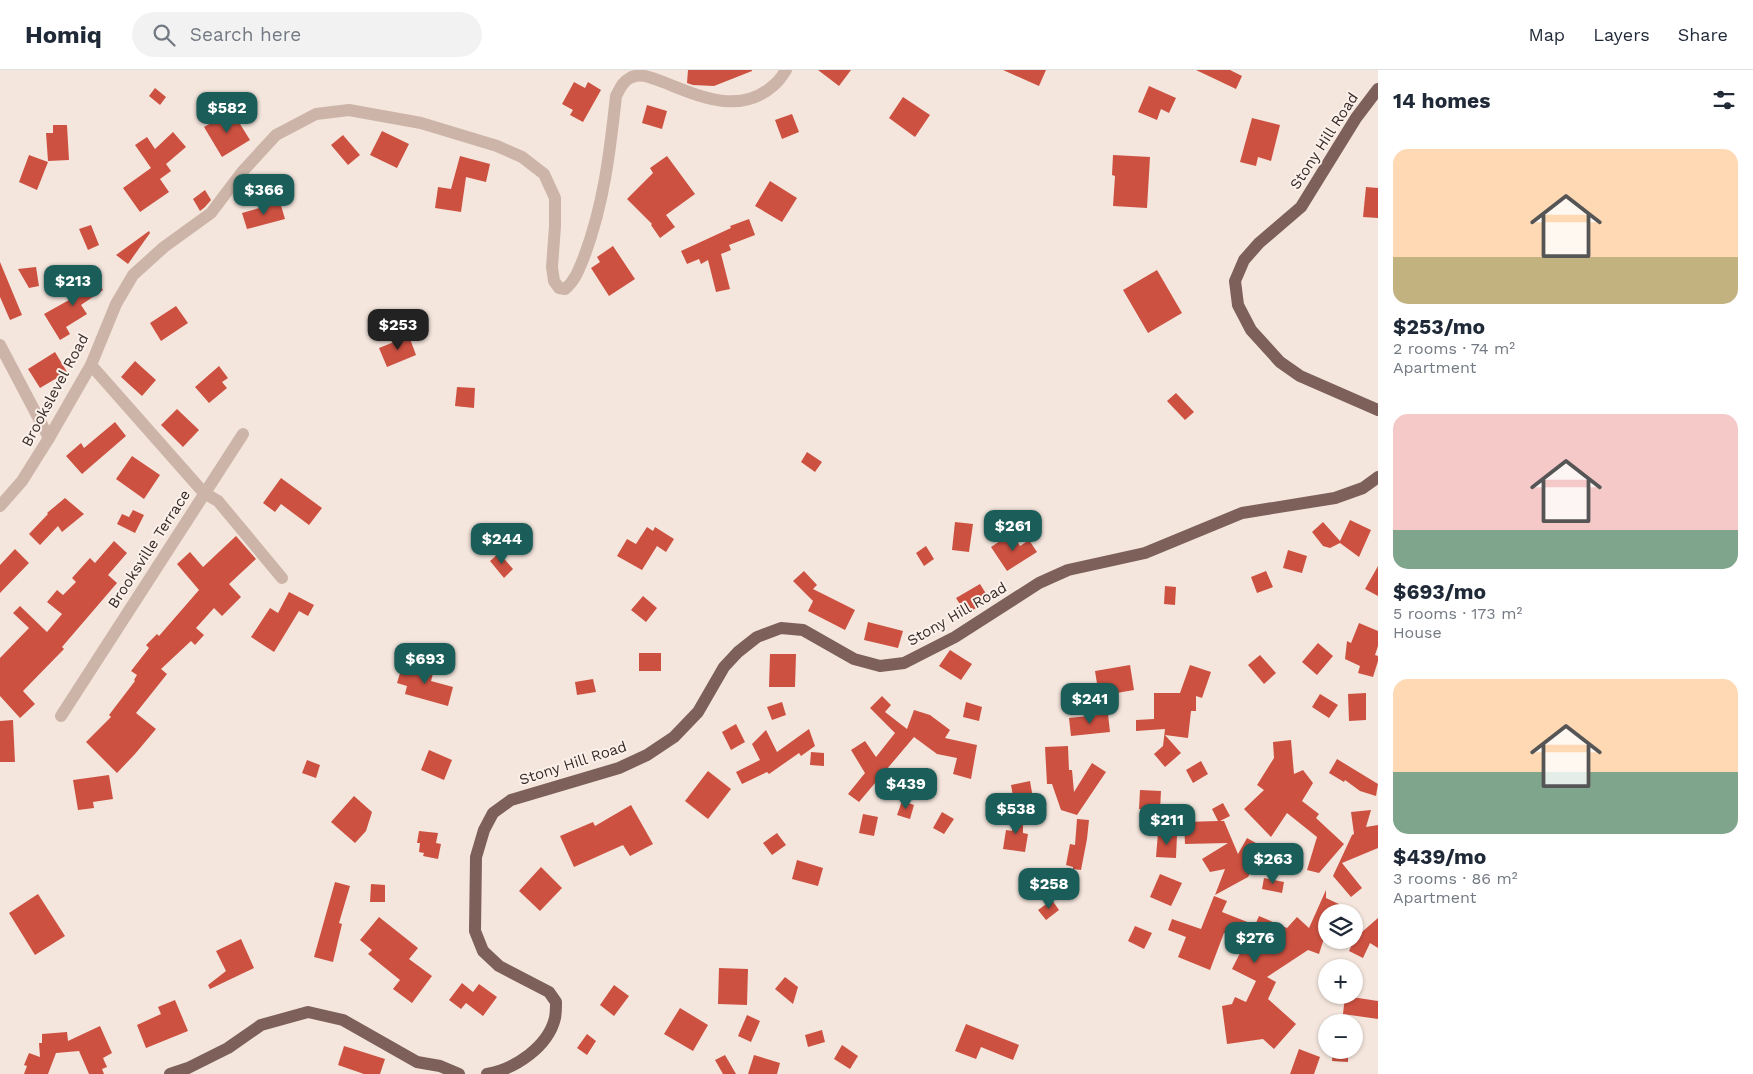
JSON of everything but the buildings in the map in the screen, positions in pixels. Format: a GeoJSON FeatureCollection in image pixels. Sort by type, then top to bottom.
{"type":"FeatureCollection","features":[{"type":"Feature","properties":{"kind":"main road","name":"Stony Hill Road"},"geometry":{"type":"LineString","coordinates":[[1378,89],[1356,118],[1301,207],[1259,243],[1244,260],[1235,282],[1238,305],[1251,330],[1280,362],[1300,376],[1378,410]]}},
{"type":"Feature","properties":{"kind":"main road","name":"Stony Hill Road"},"geometry":{"type":"LineString","coordinates":[[488,1074],[515,1065],[543,1042],[554,1020],[556,1002],[548,992],[500,966],[482,951],[475,931],[476,858],[484,830],[493,813],[511,800],[619,768],[647,755],[674,737],[698,712],[724,667],[738,652],[757,637],[781,628],[804,630],[854,659],[880,666],[904,663],[955,637],[1039,583],[1068,570],[1144,553],[1242,513],[1335,498],[1363,488],[1378,477]]}},
{"type":"Feature","properties":{"kind":"main road"},"geometry":{"type":"LineString","coordinates":[[170,1074],[188,1068],[228,1048],[261,1025],[308,1012],[343,1020],[417,1062],[440,1066],[459,1074]]}},
{"type":"Feature","properties":{"kind":"street","name":"Brookslevel Road"},"geometry":{"type":"LineString","coordinates":[[0,506],[22,481],[49,438],[91,365],[116,304],[133,275],[164,247],[211,213],[242,172],[276,136],[316,114],[349,110],[420,123],[497,146],[522,157],[544,174],[555,198],[552,267],[554,281],[559,288],[565,289],[572,283],[591,237],[607,176],[616,96],[622,84],[631,77],[642,75],[701,97],[723,102],[751,99],[774,85],[786,70]]}},
{"type":"Feature","properties":{"kind":"street"},"geometry":{"type":"LineString","coordinates":[[0,345],[49,438]]}},
{"type":"Feature","properties":{"kind":"street","name":"Brooksville Terrace"},"geometry":{"type":"LineString","coordinates":[[61,716],[204,493],[91,365]]}},
{"type":"Feature","properties":{"kind":"street"},"geometry":{"type":"LineString","coordinates":[[243,434],[204,493],[218,501],[282,578]]}}]}
